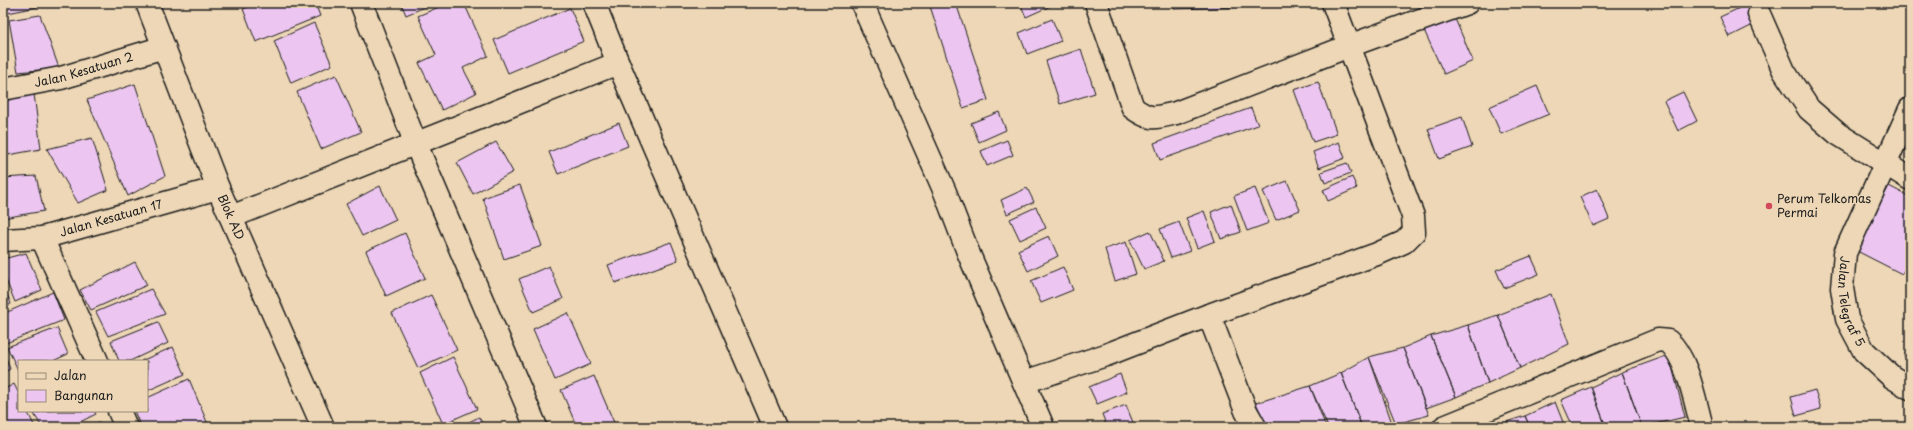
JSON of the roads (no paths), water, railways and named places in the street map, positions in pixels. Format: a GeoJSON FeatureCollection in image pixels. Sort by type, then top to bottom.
{"type":"FeatureCollection","features":[{"type":"Feature","properties":{"kind":"street","name":"Blok AD"},"geometry":{"type":"LineString","coordinates":[[147,3],[218,188],[323,427]]}},
{"type":"Feature","properties":{"kind":"street"},"geometry":{"type":"LineString","coordinates":[[361,3],[416,142],[536,427]]}},
{"type":"Feature","properties":{"kind":"street"},"geometry":{"type":"LineString","coordinates":[[594,3],[618,63],[775,427]]}},
{"type":"Feature","properties":{"kind":"street"},"geometry":{"type":"LineString","coordinates":[[862,3],[945,192],[968,252],[1043,427]]}},
{"type":"Feature","properties":{"kind":"street"},"geometry":{"type":"LineString","coordinates":[[1096,3],[1133,108],[1145,117],[1157,117],[1176,113],[1467,3]]}},
{"type":"Feature","properties":{"kind":"street"},"geometry":{"type":"LineString","coordinates":[[1024,382],[1106,354],[1377,254],[1404,242],[1414,232],[1413,216],[1333,3]]}},
{"type":"Feature","properties":{"kind":"street"},"geometry":{"type":"LineString","coordinates":[[1759,14],[1784,70],[1809,109],[1838,134],[1885,165],[1910,179]]}},
{"type":"Feature","properties":{"kind":"street","name":"Jalan Kesatuan 2"},"geometry":{"type":"LineString","coordinates":[[3,89],[61,78],[164,47]]}},
{"type":"Feature","properties":{"kind":"street"},"geometry":{"type":"LineString","coordinates":[[231,216],[618,63]]}},
{"type":"Feature","properties":{"kind":"street","name":"Jalan Telegraf 5"},"geometry":{"type":"LineString","coordinates":[[1910,109],[1845,253],[1842,288],[1848,319],[1864,351],[1892,377],[1910,388]]}},
{"type":"Feature","properties":{"kind":"street","name":"Jalan Kesatuan 17"},"geometry":{"type":"LineString","coordinates":[[3,240],[42,238],[218,188]]}},
{"type":"Feature","properties":{"kind":"street"},"geometry":{"type":"LineString","coordinates":[[42,238],[97,360]]}},
{"type":"Feature","properties":{"kind":"street"},"geometry":{"type":"LineString","coordinates":[[1209,315],[1246,411],[1255,427]]}},
{"type":"Feature","properties":{"kind":"street"},"geometry":{"type":"LineString","coordinates":[[1444,427],[1658,340],[1668,341],[1678,352],[1686,372],[1702,427]]}},
{"type":"Feature","properties":{"kind":"street"},"geometry":{"type":"LineString","coordinates":[[119,412],[126,427]]}},
{"type":"Feature","properties":{"kind":"place","name":"Perum Telkomas Permai"},"geometry":{"type":"Point","coordinates":[1769,206]}}]}
